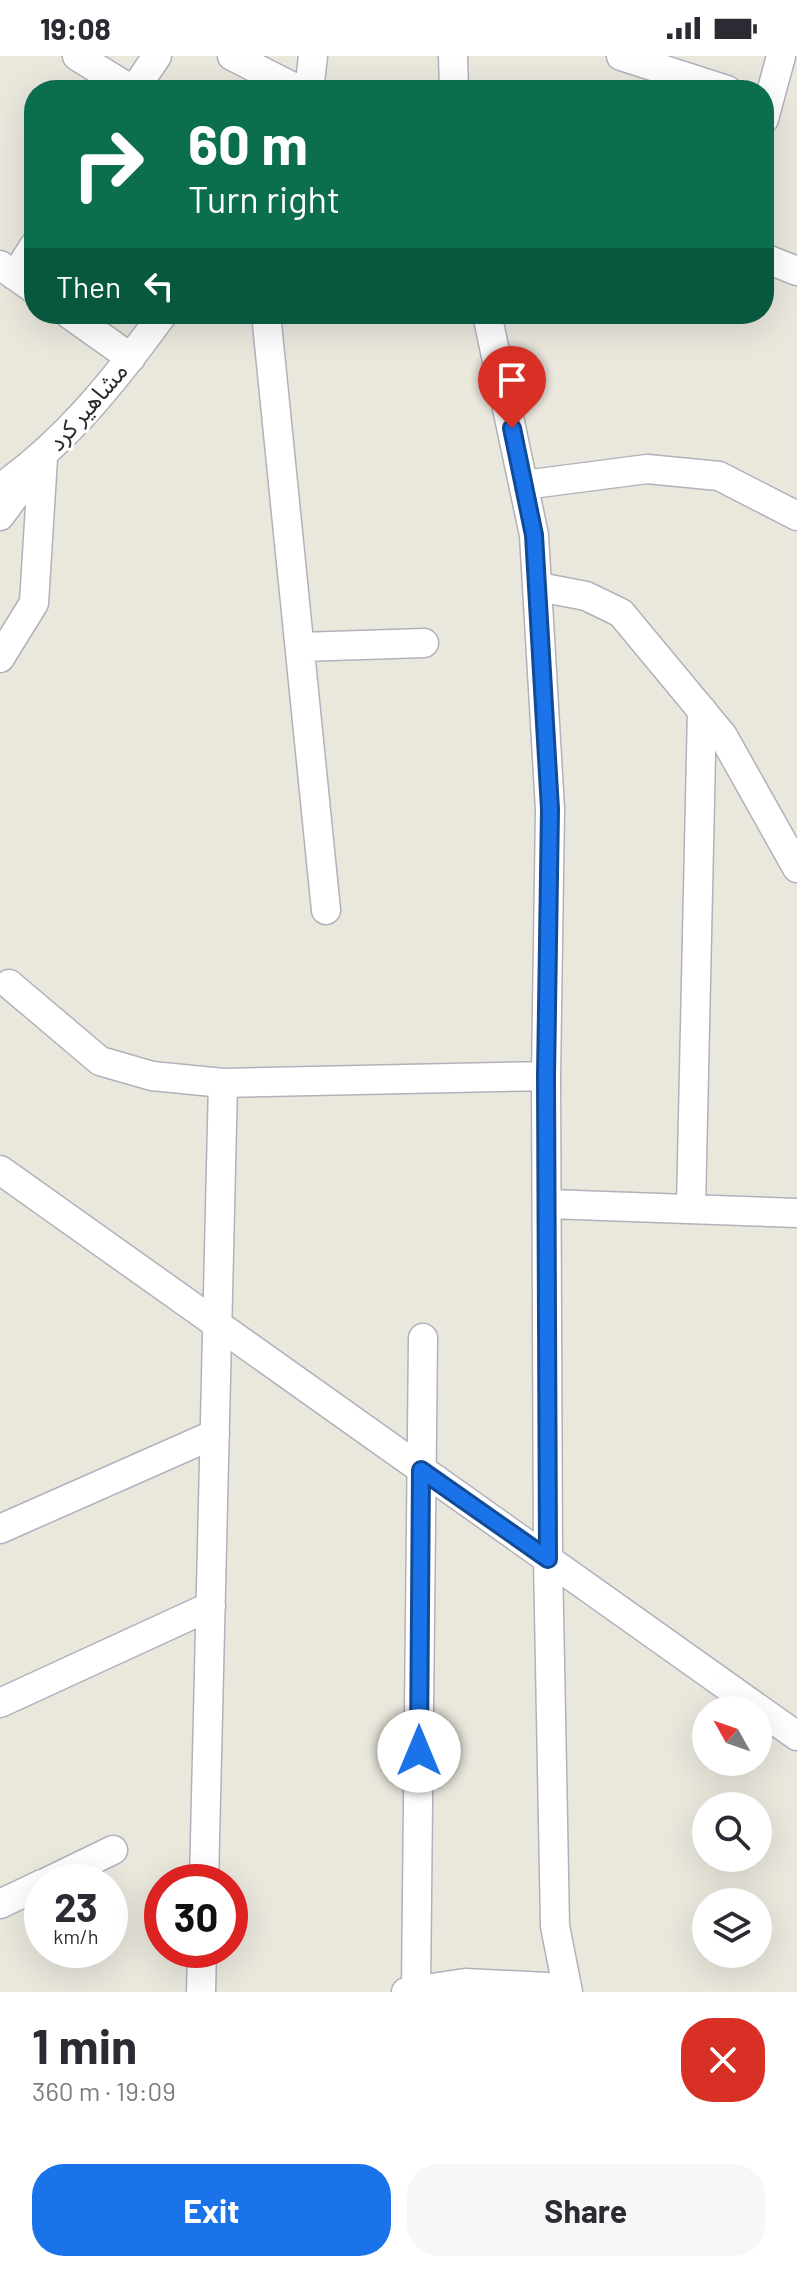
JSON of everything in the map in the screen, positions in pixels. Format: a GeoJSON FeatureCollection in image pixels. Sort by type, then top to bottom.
{"type":"FeatureCollection","features":[{"type":"Feature","properties":{"kind":"street"},"geometry":{"type":"LineString","coordinates":[[77,56],[117,80]]}},
{"type":"Feature","properties":{"kind":"street"},"geometry":{"type":"LineString","coordinates":[[140,80],[157,56]]}},
{"type":"Feature","properties":{"kind":"street"},"geometry":{"type":"LineString","coordinates":[[232,56],[279,80]]}},
{"type":"Feature","properties":{"kind":"street"},"geometry":{"type":"LineString","coordinates":[[310,80],[313,56]]}},
{"type":"Feature","properties":{"kind":"street"},"geometry":{"type":"LineString","coordinates":[[453,56],[454,80]]}},
{"type":"Feature","properties":{"kind":"street"},"geometry":{"type":"LineString","coordinates":[[621,56],[696,80]]}},
{"type":"Feature","properties":{"kind":"street"},"geometry":{"type":"LineString","coordinates":[[774,80],[781,56]]}},
{"type":"Feature","properties":{"kind":"street"},"geometry":{"type":"LineString","coordinates":[[774,262],[797,271]]}},
{"type":"Feature","properties":{"kind":"street"},"geometry":{"type":"LineString","coordinates":[[83,324],[131,358]]}},
{"type":"Feature","properties":{"kind":"street","name":"مشاهیر کرد"},"geometry":{"type":"LineString","coordinates":[[0,488],[43,458],[131,358],[156,324]]}},
{"type":"Feature","properties":{"kind":"street"},"geometry":{"type":"LineString","coordinates":[[267,324],[326,910]]}},
{"type":"Feature","properties":{"kind":"street"},"geometry":{"type":"LineString","coordinates":[[423,1338],[411,1991],[465,1983],[567,1990],[555,1926],[548,1559],[546,1076],[550,809],[534,535],[489,324]]}},
{"type":"Feature","properties":{"kind":"street"},"geometry":{"type":"LineString","coordinates":[[0,516],[43,458]]}},
{"type":"Feature","properties":{"kind":"street"},"geometry":{"type":"LineString","coordinates":[[0,658],[34,603],[43,458]]}},
{"type":"Feature","properties":{"kind":"street"},"geometry":{"type":"LineString","coordinates":[[524,485],[647,469],[719,476],[797,516]]}},
{"type":"Feature","properties":{"kind":"street"},"geometry":{"type":"LineString","coordinates":[[539,587],[586,596],[621,613],[723,736],[797,868]]}},
{"type":"Feature","properties":{"kind":"street"},"geometry":{"type":"LineString","coordinates":[[300,647],[424,643]]}},
{"type":"Feature","properties":{"kind":"street"},"geometry":{"type":"LineString","coordinates":[[691,1207],[702,710]]}},
{"type":"Feature","properties":{"kind":"street"},"geometry":{"type":"LineString","coordinates":[[9,984],[100,1061],[152,1076],[223,1083],[546,1076]]}},
{"type":"Feature","properties":{"kind":"street"},"geometry":{"type":"LineString","coordinates":[[204,1864],[223,1083]]}},
{"type":"Feature","properties":{"kind":"street"},"geometry":{"type":"LineString","coordinates":[[0,1170],[797,1736]]}},
{"type":"Feature","properties":{"kind":"street"},"geometry":{"type":"LineString","coordinates":[[548,1204],[797,1213]]}},
{"type":"Feature","properties":{"kind":"street"},"geometry":{"type":"LineString","coordinates":[[0,1529],[215,1434]]}},
{"type":"Feature","properties":{"kind":"street"},"geometry":{"type":"LineString","coordinates":[[0,1703],[211,1606]]}},
{"type":"Feature","properties":{"kind":"street"},"geometry":{"type":"LineString","coordinates":[[84,1864],[113,1850]]}},
{"type":"Feature","properties":{"kind":"street"},"geometry":{"type":"LineString","coordinates":[[0,1904],[24,1893]]}},
{"type":"Feature","properties":{"kind":"street"},"geometry":{"type":"LineString","coordinates":[[201,1992],[202,1968]]}},
{"type":"Feature","properties":{"kind":"route"},"geometry":{"type":"LineString","coordinates":[[419,1751],[421,1470],[548,1559],[546,1076],[550,809],[534,535],[512,428]]}}]}
